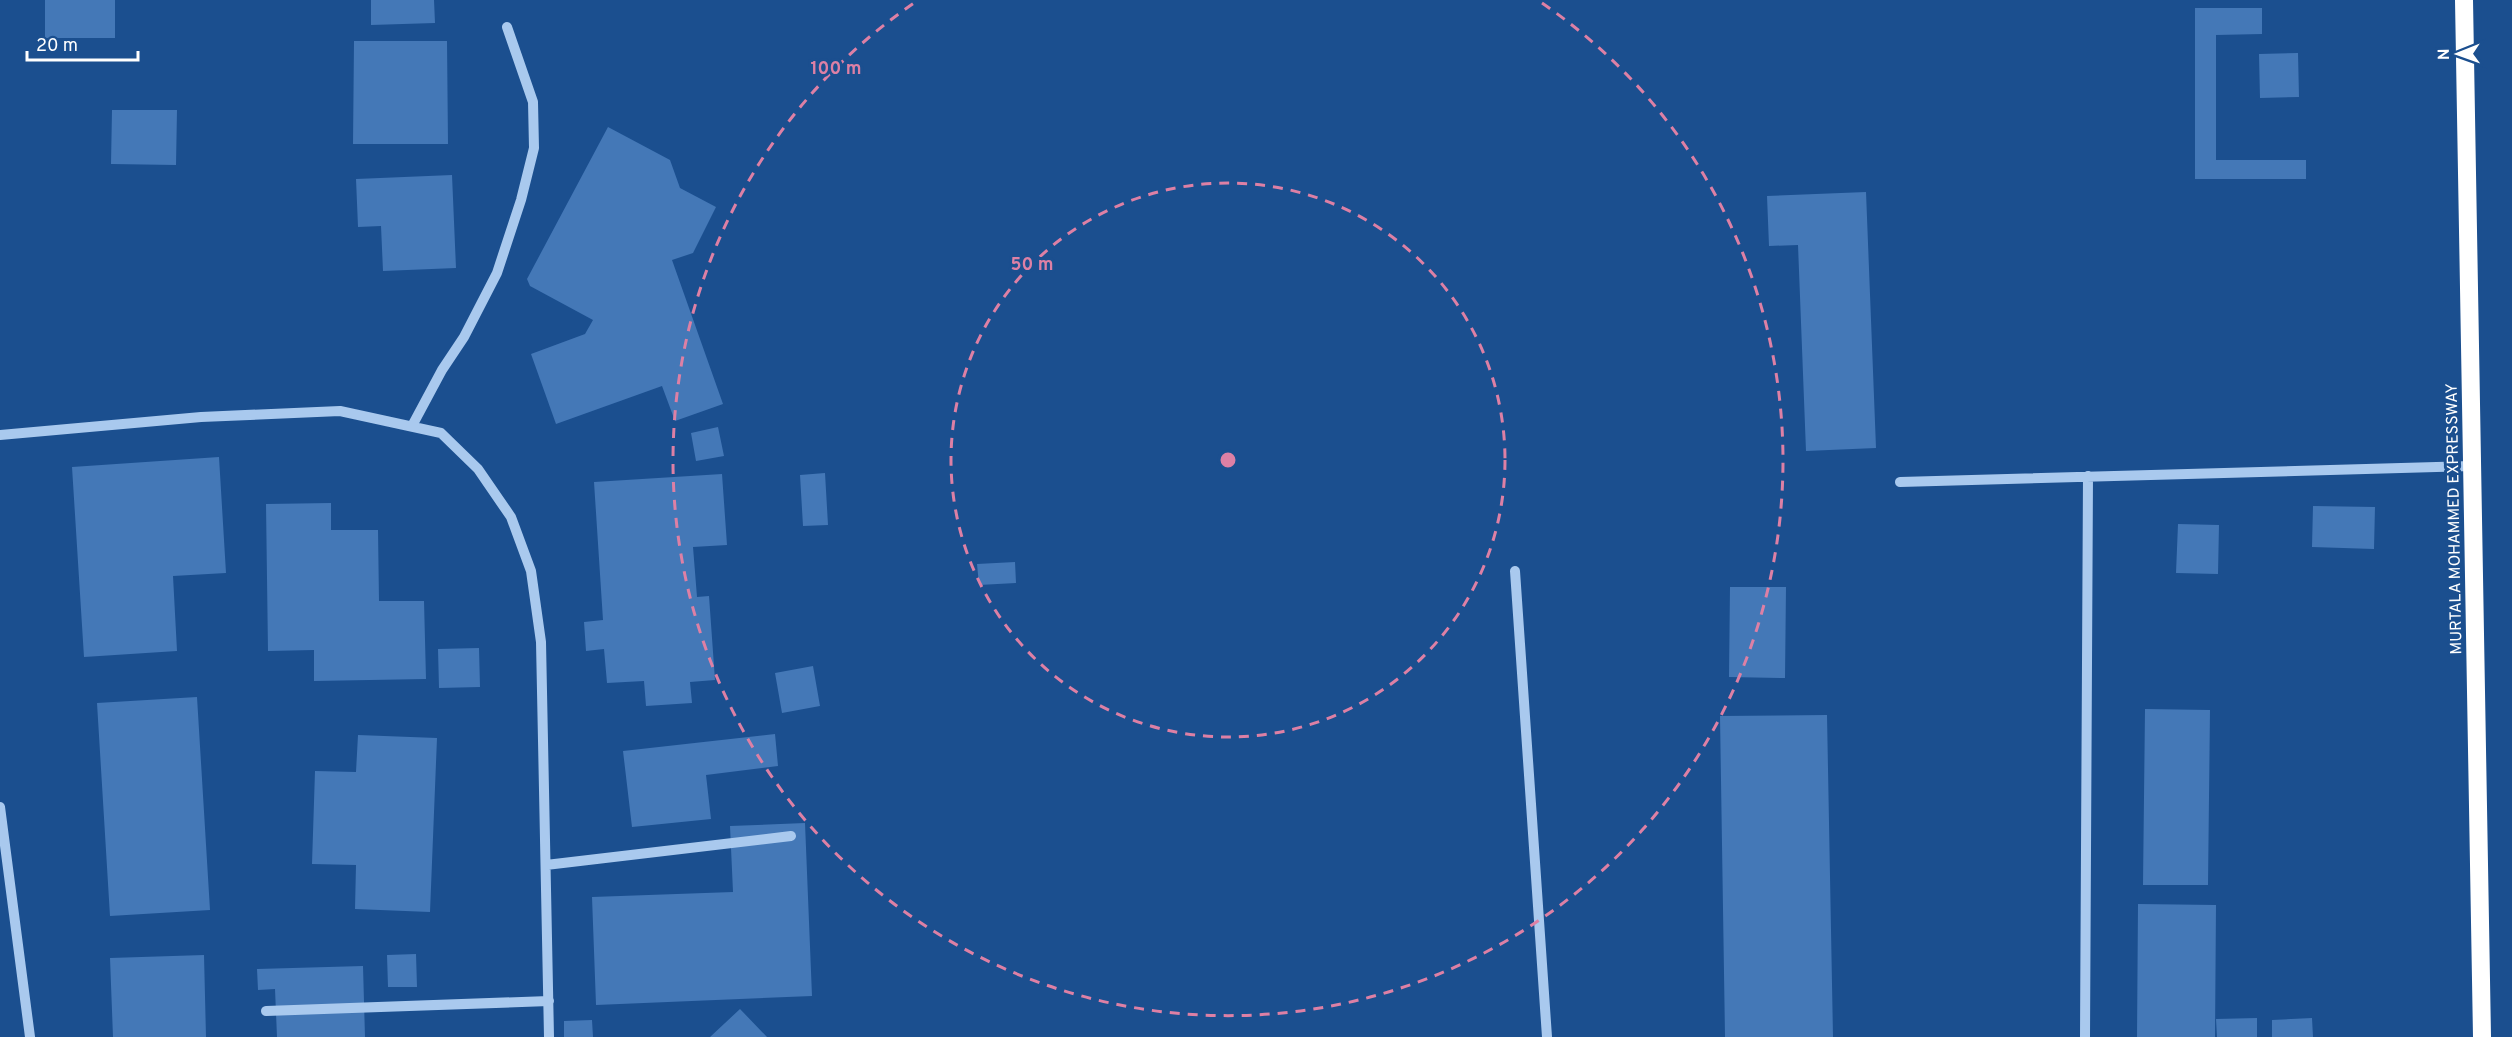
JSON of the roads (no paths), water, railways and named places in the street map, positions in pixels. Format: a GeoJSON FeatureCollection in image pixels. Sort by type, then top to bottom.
{"type":"FeatureCollection","features":[{"type":"Feature","properties":{"kind":"highway","name":"MURTALA MOHAMMED EXPRESSWAY"},"geometry":{"type":"LineString","coordinates":[[2464,0],[2482,1037]]}},
{"type":"Feature","properties":{"kind":"street"},"geometry":{"type":"LineString","coordinates":[[412,426],[442,370],[464,337],[497,273],[534,147],[533,102],[507,27]]}},
{"type":"Feature","properties":{"kind":"street"},"geometry":{"type":"LineString","coordinates":[[0,435],[201,417],[340,411],[441,433],[478,469],[511,517],[531,571],[541,642],[549,1037]]}},
{"type":"Feature","properties":{"kind":"street"},"geometry":{"type":"LineString","coordinates":[[1900,482],[2472,465]]}},
{"type":"Feature","properties":{"kind":"street"},"geometry":{"type":"LineString","coordinates":[[2085,1037],[2088,477]]}},
{"type":"Feature","properties":{"kind":"street"},"geometry":{"type":"LineString","coordinates":[[1515,571],[1547,1037]]}},
{"type":"Feature","properties":{"kind":"street"},"geometry":{"type":"LineString","coordinates":[[0,807],[30,1037]]}},
{"type":"Feature","properties":{"kind":"street"},"geometry":{"type":"LineString","coordinates":[[546,865],[791,836]]}},
{"type":"Feature","properties":{"kind":"street"},"geometry":{"type":"LineString","coordinates":[[266,1011],[549,1002]]}}]}
